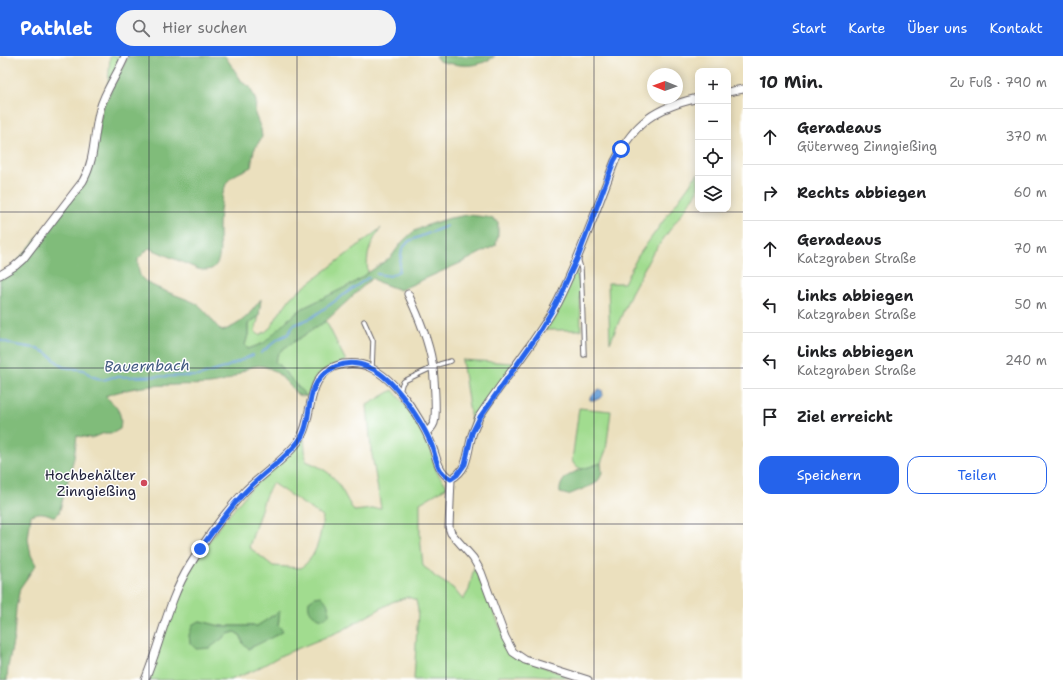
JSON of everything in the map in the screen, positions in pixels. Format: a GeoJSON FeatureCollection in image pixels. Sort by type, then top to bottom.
{"type":"FeatureCollection","features":[{"type":"Feature","properties":{"kind":"street"},"geometry":{"type":"LineString","coordinates":[[0,275],[23,259],[83,181],[92,161],[100,107],[125,56]]}},
{"type":"Feature","properties":{"kind":"street"},"geometry":{"type":"LineString","coordinates":[[731,91],[743,88]]}},
{"type":"Feature","properties":{"kind":"street"},"geometry":{"type":"LineString","coordinates":[[451,479],[462,470],[465,464],[472,433],[480,417],[546,322],[556,304],[578,257],[614,161],[630,136],[639,125],[651,116],[668,107],[695,99]]}},
{"type":"Feature","properties":{"kind":"street"},"geometry":{"type":"LineString","coordinates":[[408,294],[427,342],[433,368],[435,408],[434,423],[430,430],[426,432]]}},
{"type":"Feature","properties":{"kind":"street"},"geometry":{"type":"LineString","coordinates":[[145,680],[154,660],[176,593],[189,566],[218,525],[246,491],[288,454],[298,442],[304,430],[310,401],[318,382],[324,374],[336,366],[362,364],[372,368],[385,377],[400,393],[426,432],[441,471],[444,475],[451,479]]}},
{"type":"Feature","properties":{"kind":"street"},"geometry":{"type":"LineString","coordinates":[[451,479],[449,527],[452,533],[473,558],[481,572],[505,637],[513,652],[525,660],[588,680]]}},
{"type":"Feature","properties":{"kind":"lane"},"geometry":{"type":"LineString","coordinates":[[578,257],[581,269],[584,355]]}},
{"type":"Feature","properties":{"kind":"lane"},"geometry":{"type":"LineString","coordinates":[[364,321],[373,341],[372,368]]}},
{"type":"Feature","properties":{"kind":"lane"},"geometry":{"type":"LineString","coordinates":[[400,393],[404,381],[451,361]]}},
{"type":"Feature","properties":{"kind":"green space"},"geometry":{"type":"Polygon","coordinates":[[[110,56],[123,56],[108,86],[110,56]]]}},
{"type":"Feature","properties":{"kind":"green space"},"geometry":{"type":"Polygon","coordinates":[[[128,56],[225,56],[243,83],[250,87],[256,101],[255,114],[261,129],[262,137],[254,150],[251,167],[233,176],[225,186],[220,211],[220,251],[216,265],[209,270],[198,269],[149,248],[138,259],[139,273],[145,281],[159,289],[197,304],[222,331],[240,322],[253,310],[261,299],[259,316],[248,324],[248,335],[245,345],[248,349],[264,343],[286,321],[303,308],[352,284],[391,257],[402,242],[413,232],[425,226],[450,218],[468,215],[486,217],[498,222],[496,245],[467,260],[400,290],[378,282],[372,278],[326,321],[283,349],[278,354],[275,361],[307,397],[297,394],[274,371],[260,366],[248,368],[232,378],[215,383],[148,386],[105,396],[113,403],[120,414],[120,429],[113,433],[105,433],[91,438],[77,436],[74,458],[59,513],[55,517],[43,513],[31,515],[28,539],[31,555],[36,565],[20,588],[7,680],[0,680],[0,277],[5,275],[85,183],[94,162],[102,108],[128,56]]]}},
{"type":"Feature","properties":{"kind":"green space"},"geometry":{"type":"Polygon","coordinates":[[[435,56],[495,56],[475,65],[461,65],[439,61],[435,56]]]}},
{"type":"Feature","properties":{"kind":"green space"},"geometry":{"type":"Polygon","coordinates":[[[695,177],[695,195],[651,256],[631,293],[610,343],[608,283],[624,283],[638,256],[695,177]]]}},
{"type":"Feature","properties":{"kind":"green space"},"geometry":{"type":"Polygon","coordinates":[[[381,228],[374,238],[368,255],[368,273],[352,284],[303,308],[286,321],[264,343],[248,349],[245,345],[248,335],[248,324],[259,316],[255,331],[259,335],[265,332],[271,327],[291,297],[381,228]]]}},
{"type":"Feature","properties":{"kind":"green space"},"geometry":{"type":"Polygon","coordinates":[[[576,269],[580,285],[581,330],[544,330],[576,269]]]}},
{"type":"Feature","properties":{"kind":"green space"},"geometry":{"type":"Polygon","coordinates":[[[326,321],[346,361],[325,369],[317,377],[307,397],[275,361],[278,354],[283,349],[326,321]]]}},
{"type":"Feature","properties":{"kind":"green space"},"geometry":{"type":"Polygon","coordinates":[[[462,360],[514,363],[472,427],[462,360]]]}},
{"type":"Feature","properties":{"kind":"green space"},"geometry":{"type":"Polygon","coordinates":[[[393,390],[409,410],[423,432],[431,451],[437,472],[447,487],[420,503],[420,536],[423,566],[434,576],[453,588],[463,600],[469,590],[474,567],[512,654],[571,678],[536,675],[503,675],[499,676],[499,680],[414,680],[418,610],[416,600],[408,597],[392,602],[343,630],[282,655],[255,670],[230,680],[148,680],[170,614],[188,571],[220,526],[248,492],[304,438],[306,461],[325,470],[331,475],[354,511],[381,508],[371,449],[367,405],[393,390]],[[272,483],[265,497],[249,547],[273,566],[301,568],[307,563],[315,551],[323,517],[272,483]],[[274,614],[257,626],[220,626],[200,621],[228,634],[235,632],[241,636],[243,644],[248,649],[277,635],[280,627],[278,625],[279,620],[274,614]]]}},
{"type":"Feature","properties":{"kind":"green space"},"geometry":{"type":"Polygon","coordinates":[[[579,408],[611,411],[606,450],[601,463],[583,469],[576,467],[572,461],[579,408]]]}},
{"type":"Feature","properties":{"kind":"green space"},"geometry":{"type":"Polygon","coordinates":[[[601,463],[602,472],[600,478],[595,484],[568,495],[560,493],[563,480],[568,476],[574,472],[601,463]]]}},
{"type":"Feature","properties":{"kind":"green space"},"geometry":{"type":"Polygon","coordinates":[[[321,596],[327,602],[329,612],[329,615],[322,619],[311,613],[309,608],[309,601],[315,597],[321,596]]]}},
{"type":"Feature","properties":{"kind":"green space"},"geometry":{"type":"Polygon","coordinates":[[[280,611],[278,625],[283,631],[248,649],[243,644],[241,636],[235,632],[228,634],[210,648],[196,649],[190,643],[189,635],[193,624],[200,621],[220,626],[257,626],[280,611]]]}},
{"type":"Feature","properties":{"kind":"water"},"geometry":{"type":"Polygon","coordinates":[[[599,389],[602,390],[602,397],[596,400],[590,400],[590,397],[599,389]]]}},
{"type":"Feature","properties":{"kind":"waterway","name":"Bauernbach"},"geometry":{"type":"LineString","coordinates":[[377,274],[390,276],[399,271],[402,249],[409,241],[447,226]]}},
{"type":"Feature","properties":{"kind":"waterway","name":"Bauernbach"},"geometry":{"type":"LineString","coordinates":[[261,353],[278,339],[288,334],[294,325],[311,318],[369,277]]}},
{"type":"Feature","properties":{"kind":"waterway","name":"Bauernbach"},"geometry":{"type":"LineString","coordinates":[[0,340],[15,345],[35,348],[47,353],[63,367],[84,370],[91,376],[103,380],[113,377],[199,376],[224,368],[253,355]]}},
{"type":"Feature","properties":{"kind":"place","name":"Hochbehälter Zinngießing"},"geometry":{"type":"Point","coordinates":[144,483]}},
{"type":"Feature","properties":{"kind":"route"},"geometry":{"type":"LineString","coordinates":[[200,549],[232,506],[260,477],[288,454],[298,442],[307,421],[313,390],[324,374],[336,366],[345,364],[362,364],[377,371],[385,377],[405,400],[426,432],[441,471],[444,475],[451,479],[457,475],[465,464],[472,433],[480,417],[537,336],[556,304],[578,257],[614,161],[621,149]]}}]}
